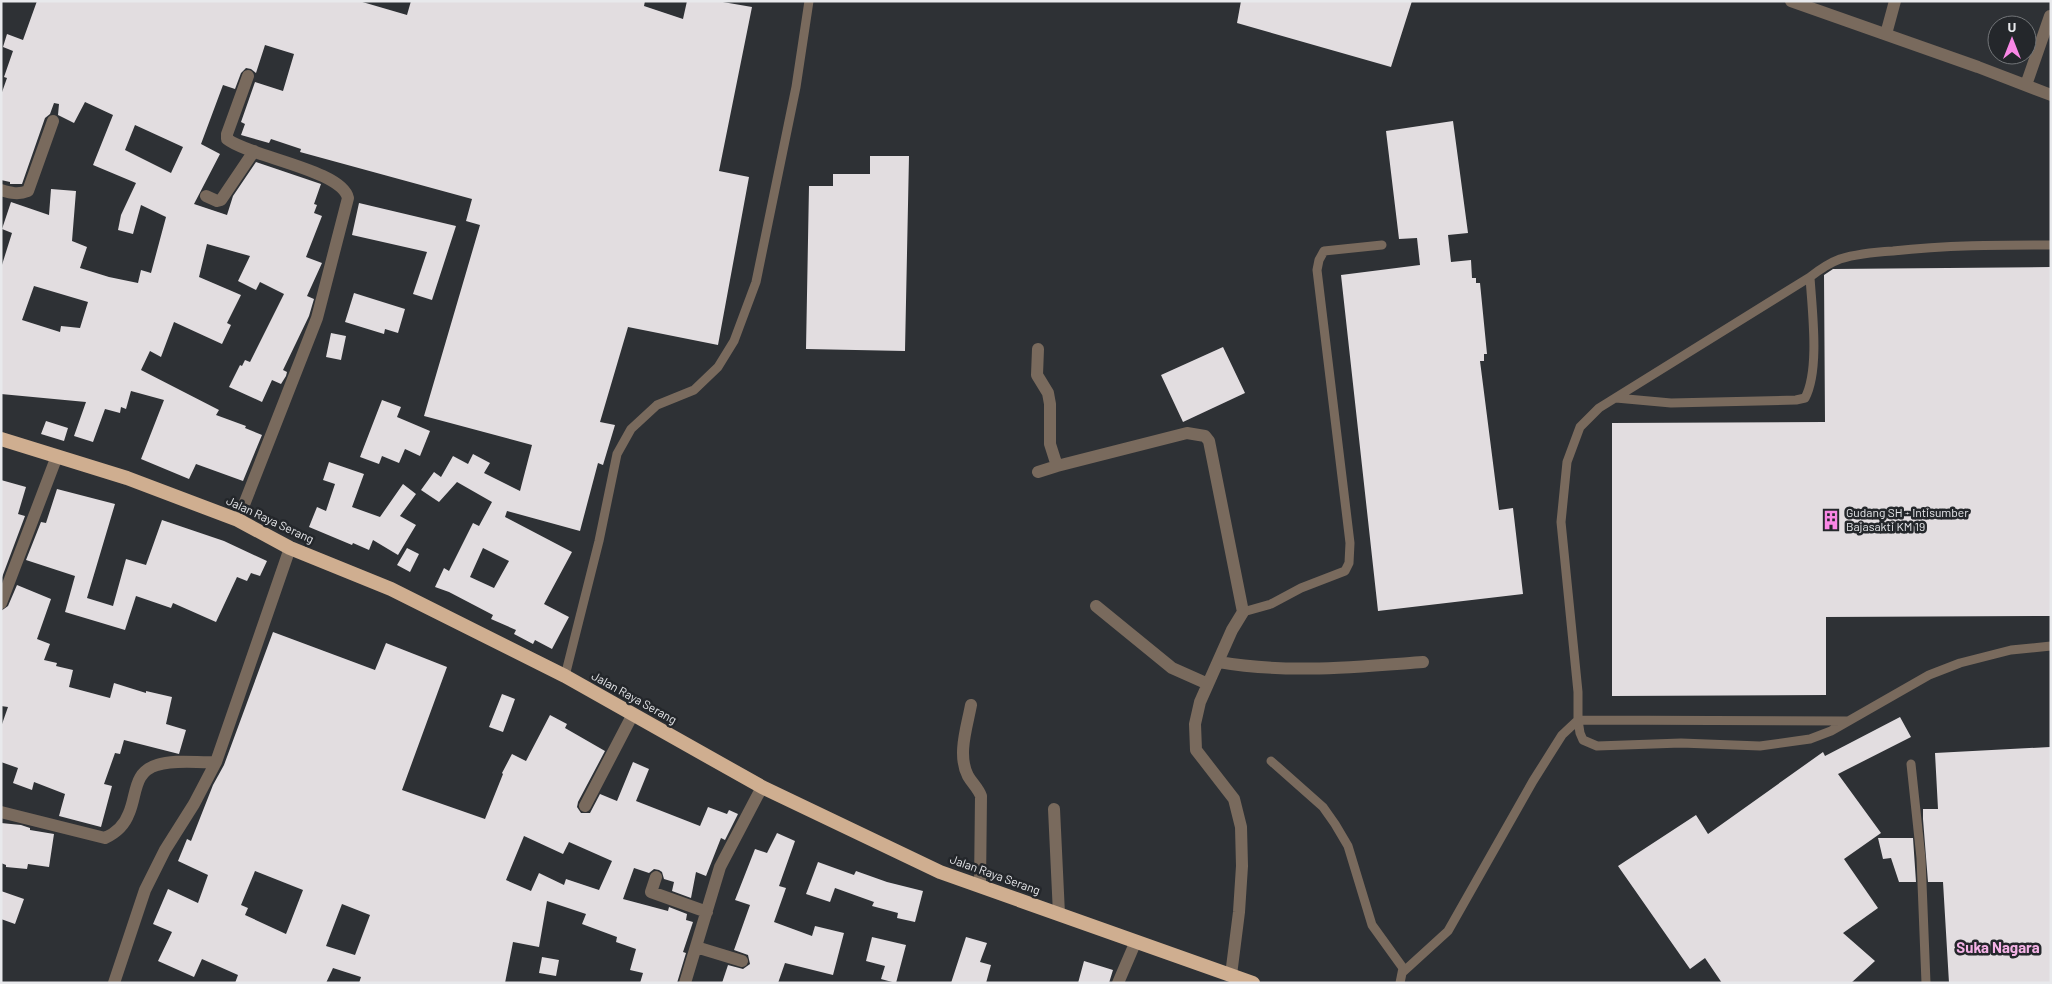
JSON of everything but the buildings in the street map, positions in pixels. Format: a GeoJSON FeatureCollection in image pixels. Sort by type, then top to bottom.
{"type":"FeatureCollection","features":[{"type":"Feature","properties":{"kind":"highway","name":"Jalan Raya Serang"},"geometry":{"type":"LineString","coordinates":[[1,439],[127,478],[238,520],[290,548],[391,589],[565,676],[762,787],[940,872],[1253,983]]}},
{"type":"Feature","properties":{"kind":"street"},"geometry":{"type":"LineString","coordinates":[[1791,1],[2051,95]]}},
{"type":"Feature","properties":{"kind":"street"},"geometry":{"type":"LineString","coordinates":[[1886,34],[1895,1]]}},
{"type":"Feature","properties":{"kind":"street"},"geometry":{"type":"LineString","coordinates":[[2026,85],[2050,16]]}},
{"type":"Feature","properties":{"kind":"street"},"geometry":{"type":"LineString","coordinates":[[238,520],[317,318],[348,198],[345,190],[337,184],[299,166],[233,143],[227,137],[248,76]]}},
{"type":"Feature","properties":{"kind":"street"},"geometry":{"type":"LineString","coordinates":[[1,190],[12,194],[22,194],[28,191],[53,121]]}},
{"type":"Feature","properties":{"kind":"street"},"geometry":{"type":"LineString","coordinates":[[206,196],[217,201],[220,200],[254,151]]}},
{"type":"Feature","properties":{"kind":"street"},"geometry":{"type":"LineString","coordinates":[[1038,349],[1037,375],[1048,393],[1050,404],[1050,444],[1057,466]]}},
{"type":"Feature","properties":{"kind":"street"},"geometry":{"type":"LineString","coordinates":[[1038,472],[1187,433],[1205,436],[1209,440],[1243,612],[1232,630],[1200,702],[1195,724],[1196,750],[1234,799],[1241,827],[1242,875],[1231,975]]}},
{"type":"Feature","properties":{"kind":"street"},"geometry":{"type":"LineString","coordinates":[[1,603],[57,456]]}},
{"type":"Feature","properties":{"kind":"street"},"geometry":{"type":"LineString","coordinates":[[114,983],[145,890],[165,850],[194,804],[216,762],[290,548]]}},
{"type":"Feature","properties":{"kind":"street"},"geometry":{"type":"LineString","coordinates":[[1096,606],[1172,668],[1208,684]]}},
{"type":"Feature","properties":{"kind":"street"},"geometry":{"type":"LineString","coordinates":[[1219,662],[1248,667],[1295,668],[1365,667],[1423,662]]}},
{"type":"Feature","properties":{"kind":"street"},"geometry":{"type":"LineString","coordinates":[[971,705],[963,754],[968,776],[977,786],[981,796],[980,886]]}},
{"type":"Feature","properties":{"kind":"street"},"geometry":{"type":"LineString","coordinates":[[585,806],[633,714]]}},
{"type":"Feature","properties":{"kind":"street"},"geometry":{"type":"LineString","coordinates":[[1,812],[105,838],[120,828],[126,820],[139,779],[150,768],[165,763],[216,762]]}},
{"type":"Feature","properties":{"kind":"street"},"geometry":{"type":"LineString","coordinates":[[686,983],[720,868],[762,787]]}},
{"type":"Feature","properties":{"kind":"street"},"geometry":{"type":"LineString","coordinates":[[1054,809],[1059,914]]}},
{"type":"Feature","properties":{"kind":"street"},"geometry":{"type":"LineString","coordinates":[[656,877],[651,892],[707,912]]}},
{"type":"Feature","properties":{"kind":"street"},"geometry":{"type":"LineString","coordinates":[[1118,983],[1136,941]]}},
{"type":"Feature","properties":{"kind":"street"},"geometry":{"type":"LineString","coordinates":[[696,947],[742,961]]}},
{"type":"Feature","properties":{"kind":"lane"},"geometry":{"type":"LineString","coordinates":[[565,676],[599,542],[617,454],[631,430],[657,405],[694,390],[718,367],[734,341],[756,282],[796,87],[809,1]]}},
{"type":"Feature","properties":{"kind":"lane"},"geometry":{"type":"LineString","coordinates":[[1243,612],[1270,604],[1301,588],[1346,571],[1349,563],[1350,543],[1317,270],[1318,260],[1324,251],[1382,245]]}},
{"type":"Feature","properties":{"kind":"lane"},"geometry":{"type":"LineString","coordinates":[[2051,245],[1966,245],[1874,253],[1840,259],[1819,270],[1599,408],[1580,427],[1567,462],[1561,522],[1578,692],[1580,733],[1584,740],[1597,746],[1681,743],[1760,746],[1810,739],[1831,731],[1929,675],[1960,663],[2011,650],[2051,646]]}},
{"type":"Feature","properties":{"kind":"lane"},"geometry":{"type":"LineString","coordinates":[[1616,398],[1671,403],[1796,400],[1805,398],[1814,372],[1810,277]]}},
{"type":"Feature","properties":{"kind":"lane"},"geometry":{"type":"LineString","coordinates":[[1403,972],[1448,931],[1533,781],[1562,735],[1578,720],[1850,720]]}},
{"type":"Feature","properties":{"kind":"lane"},"geometry":{"type":"LineString","coordinates":[[1270,761],[1323,807],[1348,846],[1372,925],[1400,962],[1403,972],[1400,983]]}},
{"type":"Feature","properties":{"kind":"lane"},"geometry":{"type":"LineString","coordinates":[[1911,764],[1921,858],[1926,983]]}},
{"type":"Feature","properties":{"kind":"place","name":"Gudang SH - Intisumber Bajasakti KM 19"},"geometry":{"type":"Point","coordinates":[1831,520]}},
{"type":"Feature","properties":{"kind":"district","name":"Suka Nagara"},"geometry":{"type":"Point","coordinates":[1998,948]}}]}
